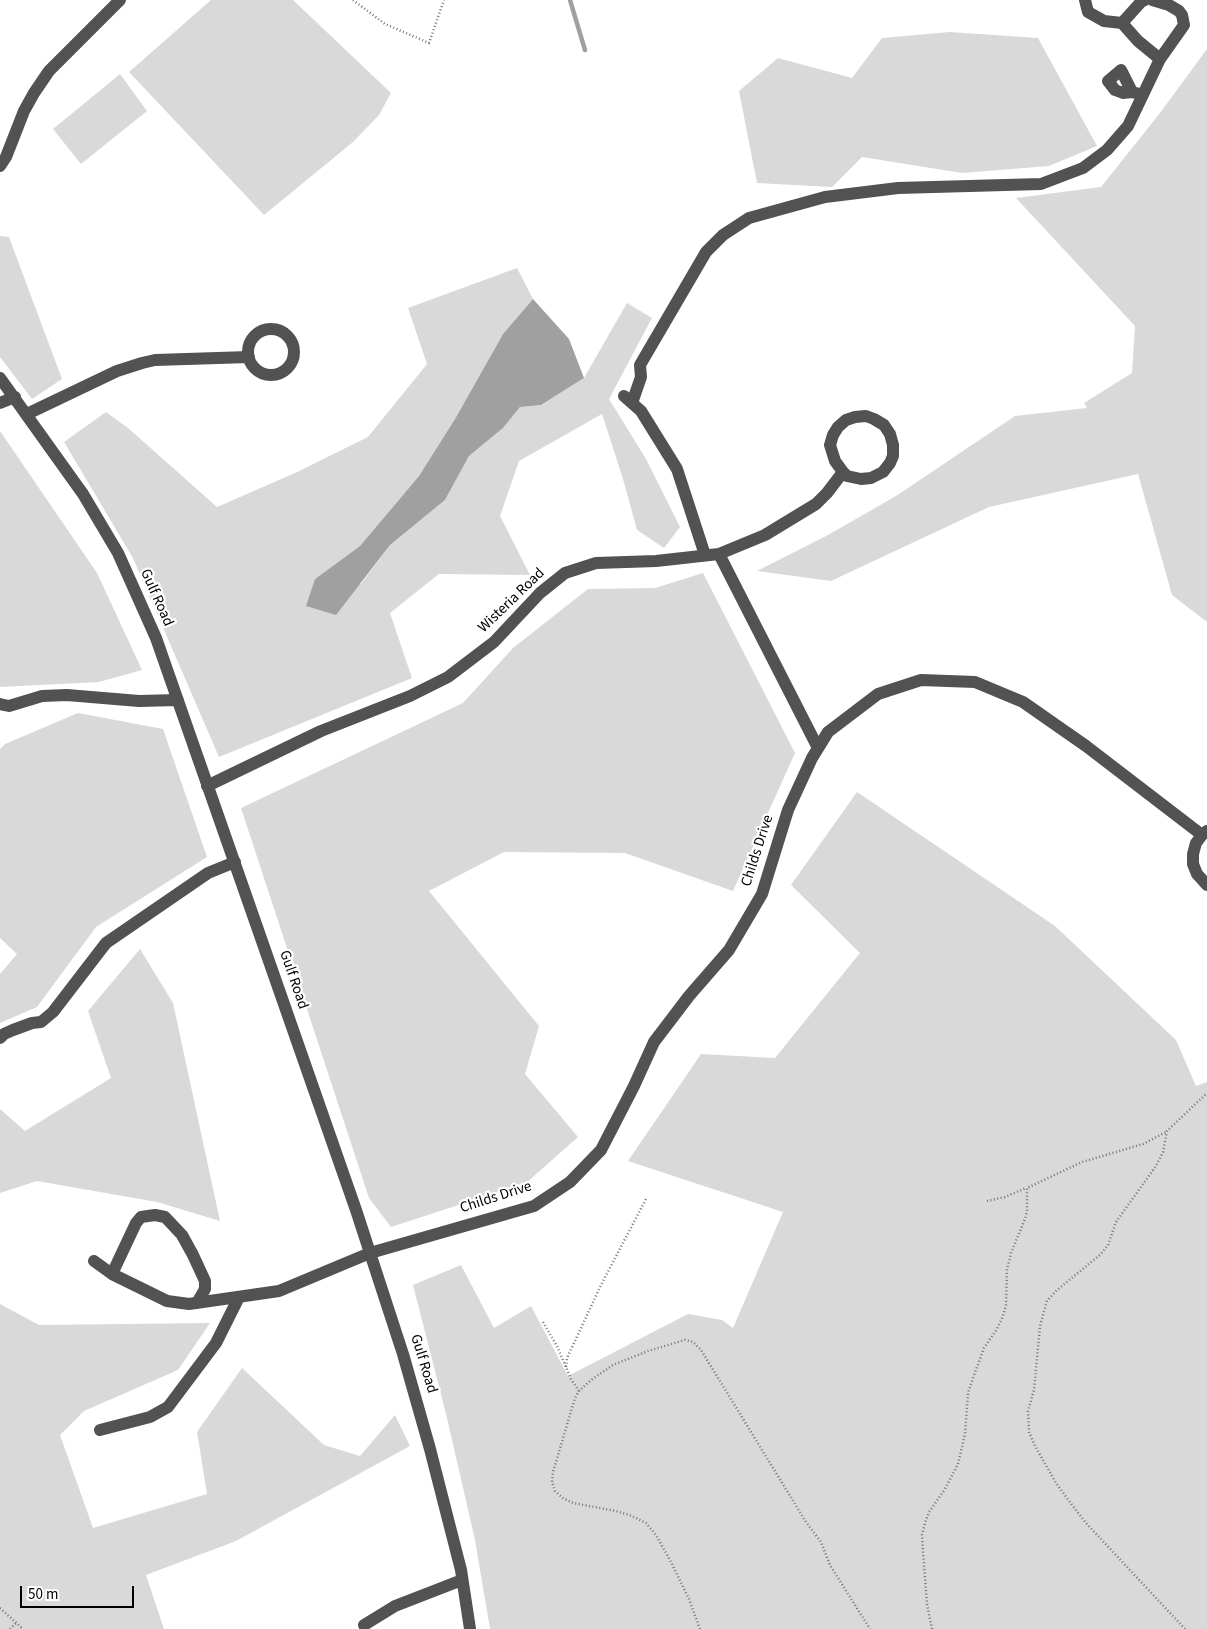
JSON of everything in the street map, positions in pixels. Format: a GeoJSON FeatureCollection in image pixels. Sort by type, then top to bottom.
{"type":"FeatureCollection","features":[{"type":"Feature","properties":{"kind":"street"},"geometry":{"type":"LineString","coordinates":[[0,166],[6,157],[24,111],[49,71],[111,6],[120,0]]}},
{"type":"Feature","properties":{"kind":"street"},"geometry":{"type":"LineString","coordinates":[[1085,0],[1088,12],[1104,21],[1122,23],[1138,41],[1160,59]]}},
{"type":"Feature","properties":{"kind":"street"},"geometry":{"type":"LineString","coordinates":[[1122,23],[1144,0]]}},
{"type":"Feature","properties":{"kind":"street"},"geometry":{"type":"LineString","coordinates":[[705,555],[677,469],[641,411],[628,399],[641,377],[640,365],[706,252],[723,235],[749,218],[825,197],[898,188],[1042,184],[1083,168],[1108,150],[1128,126],[1138,93],[1184,25],[1182,14],[1179,11],[1169,4],[1152,0]]}},
{"type":"Feature","properties":{"kind":"street"},"geometry":{"type":"LineString","coordinates":[[28,414],[117,371],[142,363],[155,360],[249,357]]}},
{"type":"Feature","properties":{"kind":"street","name":"Gulf Road"},"geometry":{"type":"LineString","coordinates":[[0,378],[28,414],[83,494],[118,553],[156,638],[370,1253],[403,1354],[443,1496],[462,1580],[470,1629]]}},
{"type":"Feature","properties":{"kind":"street"},"geometry":{"type":"LineString","coordinates":[[0,402],[15,397]]}},
{"type":"Feature","properties":{"kind":"street"},"geometry":{"type":"LineString","coordinates":[[860,417],[874,419],[884,425],[894,445],[893,456],[883,472],[871,478],[861,479],[847,476],[843,472],[835,461],[830,445],[838,427],[846,420],[860,417]]}},
{"type":"Feature","properties":{"kind":"street","name":"Wisteria Road"},"geometry":{"type":"LineString","coordinates":[[207,786],[321,731],[410,696],[448,677],[494,642],[540,593],[566,573],[596,563],[656,561],[719,554],[765,535],[816,504],[843,472]]}},
{"type":"Feature","properties":{"kind":"street"},"geometry":{"type":"LineString","coordinates":[[719,554],[818,748]]}},
{"type":"Feature","properties":{"kind":"street","name":"Childs Drive"},"geometry":{"type":"LineString","coordinates":[[94,1261],[112,1274],[166,1302],[188,1304],[279,1291],[370,1253],[534,1206],[570,1182],[601,1150],[654,1042],[729,950],[762,894],[788,810],[818,748],[828,732],[878,694],[921,680],[975,682],[1023,702],[1204,833],[1196,843],[1193,864],[1197,874],[1207,885]]}},
{"type":"Feature","properties":{"kind":"street"},"geometry":{"type":"LineString","coordinates":[[0,704],[9,706],[42,696],[67,694],[139,702],[178,700]]}},
{"type":"Feature","properties":{"kind":"street"},"geometry":{"type":"LineString","coordinates":[[0,1038],[13,1030],[32,1023],[41,1022],[53,1012],[106,943],[208,872],[235,862]]}},
{"type":"Feature","properties":{"kind":"street"},"geometry":{"type":"LineString","coordinates":[[112,1274],[136,1223],[141,1217],[155,1215],[165,1217],[182,1235],[205,1281],[212,1289],[226,1299]]}},
{"type":"Feature","properties":{"kind":"street"},"geometry":{"type":"LineString","coordinates":[[197,1303],[205,1289],[205,1281]]}},
{"type":"Feature","properties":{"kind":"street"},"geometry":{"type":"LineString","coordinates":[[100,1430],[150,1417],[168,1407],[216,1343],[239,1297]]}},
{"type":"Feature","properties":{"kind":"street"},"geometry":{"type":"LineString","coordinates":[[364,1625],[395,1606],[462,1580]]}},
{"type":"Feature","properties":{"kind":"path"},"geometry":{"type":"LineString","coordinates":[[353,0],[385,24],[428,43],[444,0]]}},
{"type":"Feature","properties":{"kind":"path"},"geometry":{"type":"LineString","coordinates":[[988,1201],[1027,1188],[1082,1162],[1157,1138],[1207,1093]]}},
{"type":"Feature","properties":{"kind":"path"},"geometry":{"type":"LineString","coordinates":[[1167,1131],[1163,1152],[1156,1166],[1116,1222],[1108,1245],[1101,1254],[1056,1291],[1047,1301],[1040,1326],[1037,1367],[1034,1390],[1028,1412],[1028,1422],[1029,1432],[1035,1446],[1056,1483],[1072,1506],[1092,1530],[1185,1629]]}},
{"type":"Feature","properties":{"kind":"path"},"geometry":{"type":"LineString","coordinates":[[932,1629],[927,1604],[923,1551],[922,1535],[924,1523],[958,1464],[965,1434],[968,1393],[984,1348],[1000,1323],[1006,1305],[1007,1270],[1011,1252],[1027,1211],[1027,1188]]}},
{"type":"Feature","properties":{"kind":"path"},"geometry":{"type":"LineString","coordinates":[[566,1367],[567,1358],[604,1278],[646,1199]]}},
{"type":"Feature","properties":{"kind":"path"},"geometry":{"type":"LineString","coordinates":[[543,1322],[557,1346],[571,1380],[579,1391]]}},
{"type":"Feature","properties":{"kind":"path"},"geometry":{"type":"LineString","coordinates":[[700,1629],[689,1599],[671,1562],[656,1535],[646,1523],[616,1511],[573,1503],[555,1491],[552,1482],[553,1472],[575,1398],[579,1391],[612,1365],[668,1344],[685,1340],[693,1342],[702,1350],[806,1522],[821,1542],[830,1565],[870,1629]]}},
{"type":"Feature","properties":{"kind":"path"},"geometry":{"type":"LineString","coordinates":[[0,1608],[22,1629]]}},
{"type":"Feature","properties":{"kind":"path"},"geometry":{"type":"LineString","coordinates":[[10,1629],[16,1623]]}},
{"type":"Feature","properties":{"kind":"shaded area"},"geometry":{"type":"Polygon","coordinates":[[[211,0],[293,0],[391,93],[379,115],[353,142],[264,215],[129,72],[211,0]]]}},
{"type":"Feature","properties":{"kind":"shaded area"},"geometry":{"type":"Polygon","coordinates":[[[950,32],[1038,38],[1097,146],[1049,166],[962,173],[862,157],[832,187],[757,183],[739,91],[778,58],[852,78],[882,38],[950,32]]]}},
{"type":"Feature","properties":{"kind":"shaded area"},"geometry":{"type":"Polygon","coordinates":[[[1207,49],[1207,622],[1172,595],[1138,474],[989,507],[831,581],[757,571],[828,535],[896,496],[1015,416],[1087,408],[1084,403],[1132,373],[1135,326],[1016,198],[1101,187],[1160,113],[1207,49]]]}},
{"type":"Feature","properties":{"kind":"shaded area"},"geometry":{"type":"Polygon","coordinates":[[[120,74],[147,111],[81,164],[53,129],[120,74]]]}},
{"type":"Feature","properties":{"kind":"shaded area"},"geometry":{"type":"Polygon","coordinates":[[[0,236],[9,237],[62,379],[32,399],[0,357],[0,236]]]}},
{"type":"Feature","properties":{"kind":"shaded area"},"geometry":{"type":"Polygon","coordinates":[[[517,268],[533,299],[503,334],[455,419],[419,476],[360,546],[315,579],[361,584],[390,545],[445,500],[469,456],[503,428],[520,407],[541,405],[584,378],[627,303],[652,318],[609,399],[646,459],[680,527],[664,548],[637,530],[602,414],[519,461],[500,516],[530,575],[439,574],[390,613],[412,678],[219,757],[133,558],[64,442],[106,412],[128,428],[217,507],[295,473],[368,437],[427,364],[408,308],[517,268]]]}},
{"type":"Feature","properties":{"kind":"shaded area"},"geometry":{"type":"Polygon","coordinates":[[[533,299],[569,339],[584,378],[541,405],[520,407],[503,428],[469,456],[445,500],[390,545],[336,615],[306,606],[315,579],[360,546],[419,476],[455,419],[503,334],[533,299]]]}},
{"type":"Feature","properties":{"kind":"shaded area"},"geometry":{"type":"Polygon","coordinates":[[[0,431],[97,573],[142,670],[99,682],[0,687],[0,431]]]}},
{"type":"Feature","properties":{"kind":"shaded area"},"geometry":{"type":"Polygon","coordinates":[[[703,573],[795,753],[733,891],[625,853],[504,852],[429,891],[539,1026],[525,1074],[578,1137],[526,1183],[391,1227],[369,1198],[241,808],[463,703],[513,648],[588,589],[655,588],[703,573]]]}},
{"type":"Feature","properties":{"kind":"shaded area"},"geometry":{"type":"Polygon","coordinates":[[[78,713],[163,729],[207,857],[96,927],[37,1007],[0,1023],[0,974],[17,954],[0,938],[0,749],[5,744],[78,713]]]}},
{"type":"Feature","properties":{"kind":"shaded area"},"geometry":{"type":"Polygon","coordinates":[[[857,792],[1055,926],[1176,1040],[1196,1086],[1207,1082],[1207,1629],[490,1629],[475,1540],[447,1418],[413,1285],[461,1265],[494,1328],[531,1306],[568,1376],[688,1314],[722,1320],[733,1328],[783,1212],[628,1161],[701,1054],[775,1058],[860,953],[791,885],[857,792]]]}},
{"type":"Feature","properties":{"kind":"shaded area"},"geometry":{"type":"Polygon","coordinates":[[[140,949],[173,1003],[220,1221],[157,1202],[37,1181],[0,1193],[0,1109],[25,1131],[111,1078],[88,1011],[140,949]]]}},
{"type":"Feature","properties":{"kind":"shaded area"},"geometry":{"type":"Polygon","coordinates":[[[0,1304],[39,1325],[210,1323],[178,1370],[84,1411],[60,1435],[93,1528],[207,1494],[197,1432],[242,1368],[324,1445],[360,1456],[395,1415],[410,1446],[236,1541],[146,1575],[164,1629],[0,1629],[0,1304]]]}},
{"type":"Feature","properties":{"kind":"waterway"},"geometry":{"type":"LineString","coordinates":[[570,0],[585,50]]}}]}
